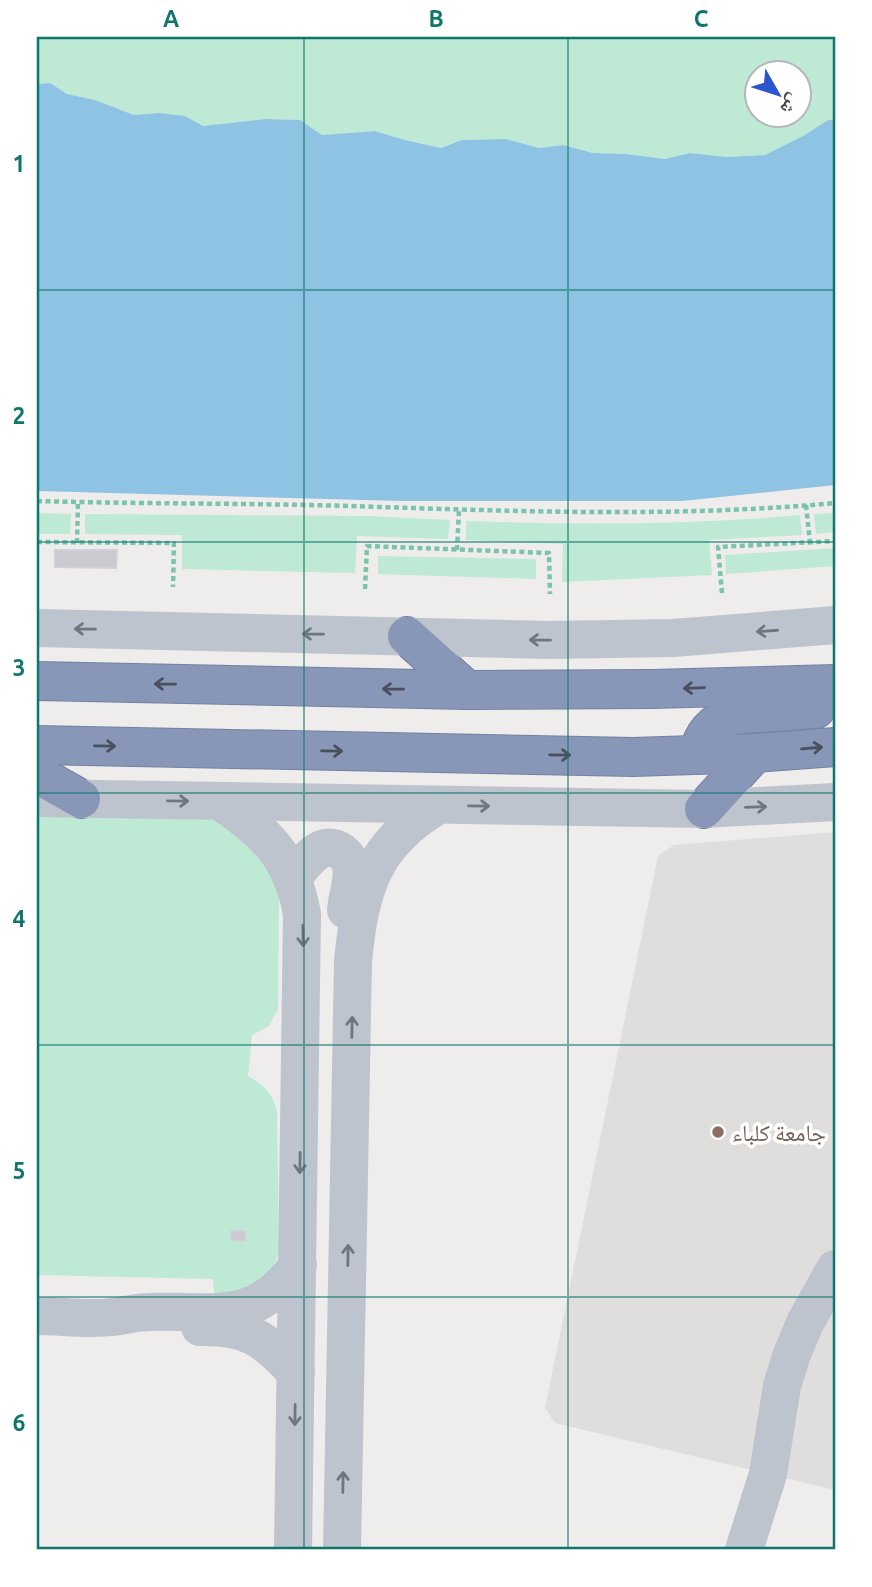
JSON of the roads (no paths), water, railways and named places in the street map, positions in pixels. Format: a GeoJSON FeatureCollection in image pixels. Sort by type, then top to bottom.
{"type":"FeatureCollection","features":[{"type":"Feature","properties":{"kind":"highway"},"geometry":{"type":"LineString","coordinates":[[407,636],[467,690]]}},
{"type":"Feature","properties":{"kind":"highway"},"geometry":{"type":"LineString","coordinates":[[37,681],[467,690],[835,684]]}},
{"type":"Feature","properties":{"kind":"highway"},"geometry":{"type":"LineString","coordinates":[[698,755],[705,734],[723,719],[733,715],[805,710],[835,704]]}},
{"type":"Feature","properties":{"kind":"highway"},"geometry":{"type":"LineString","coordinates":[[37,745],[620,757],[755,753],[835,747]]}},
{"type":"Feature","properties":{"kind":"highway"},"geometry":{"type":"LineString","coordinates":[[704,809],[755,753]]}},
{"type":"Feature","properties":{"kind":"highway"},"geometry":{"type":"LineString","coordinates":[[37,774],[80,799]]}},
{"type":"Feature","properties":{"kind":"street"},"geometry":{"type":"LineString","coordinates":[[37,628],[550,640],[673,638],[835,625]]}},
{"type":"Feature","properties":{"kind":"street"},"geometry":{"type":"LineString","coordinates":[[37,798],[704,809],[835,802]]}},
{"type":"Feature","properties":{"kind":"street"},"geometry":{"type":"LineString","coordinates":[[220,802],[246,820],[273,845],[293,877],[303,933],[293,1550]]}},
{"type":"Feature","properties":{"kind":"street"},"geometry":{"type":"LineString","coordinates":[[342,1550],[353,961],[361,907],[368,881],[378,862],[403,829],[437,806]]}},
{"type":"Feature","properties":{"kind":"street"},"geometry":{"type":"LineString","coordinates":[[293,877],[323,848],[339,850],[350,861],[352,868],[346,918],[353,961]]}},
{"type":"Feature","properties":{"kind":"street"},"geometry":{"type":"LineString","coordinates":[[111,1318],[149,1311],[211,1313],[240,1309],[254,1304],[279,1288],[298,1265]]}},
{"type":"Feature","properties":{"kind":"street"},"geometry":{"type":"LineString","coordinates":[[744,1550],[768,1474],[782,1386],[805,1323],[835,1269]]}},
{"type":"Feature","properties":{"kind":"street"},"geometry":{"type":"LineString","coordinates":[[37,1316],[111,1318],[146,1326],[217,1326],[244,1331],[268,1343],[296,1373]]}},
{"type":"Feature","properties":{"kind":"water"},"geometry":{"type":"Polygon","coordinates":[[[50,83],[67,94],[95,100],[134,115],[159,113],[185,116],[203,126],[265,119],[300,120],[322,135],[375,131],[441,148],[462,140],[506,139],[539,148],[563,145],[593,153],[665,159],[690,153],[727,157],[765,155],[828,120],[835,120],[835,485],[682,501],[401,501],[37,491],[37,84],[50,83]]]}},
{"type":"Feature","properties":{"kind":"place","name":"جامعة كلباء"},"geometry":{"type":"Point","coordinates":[718,1132]}}]}
